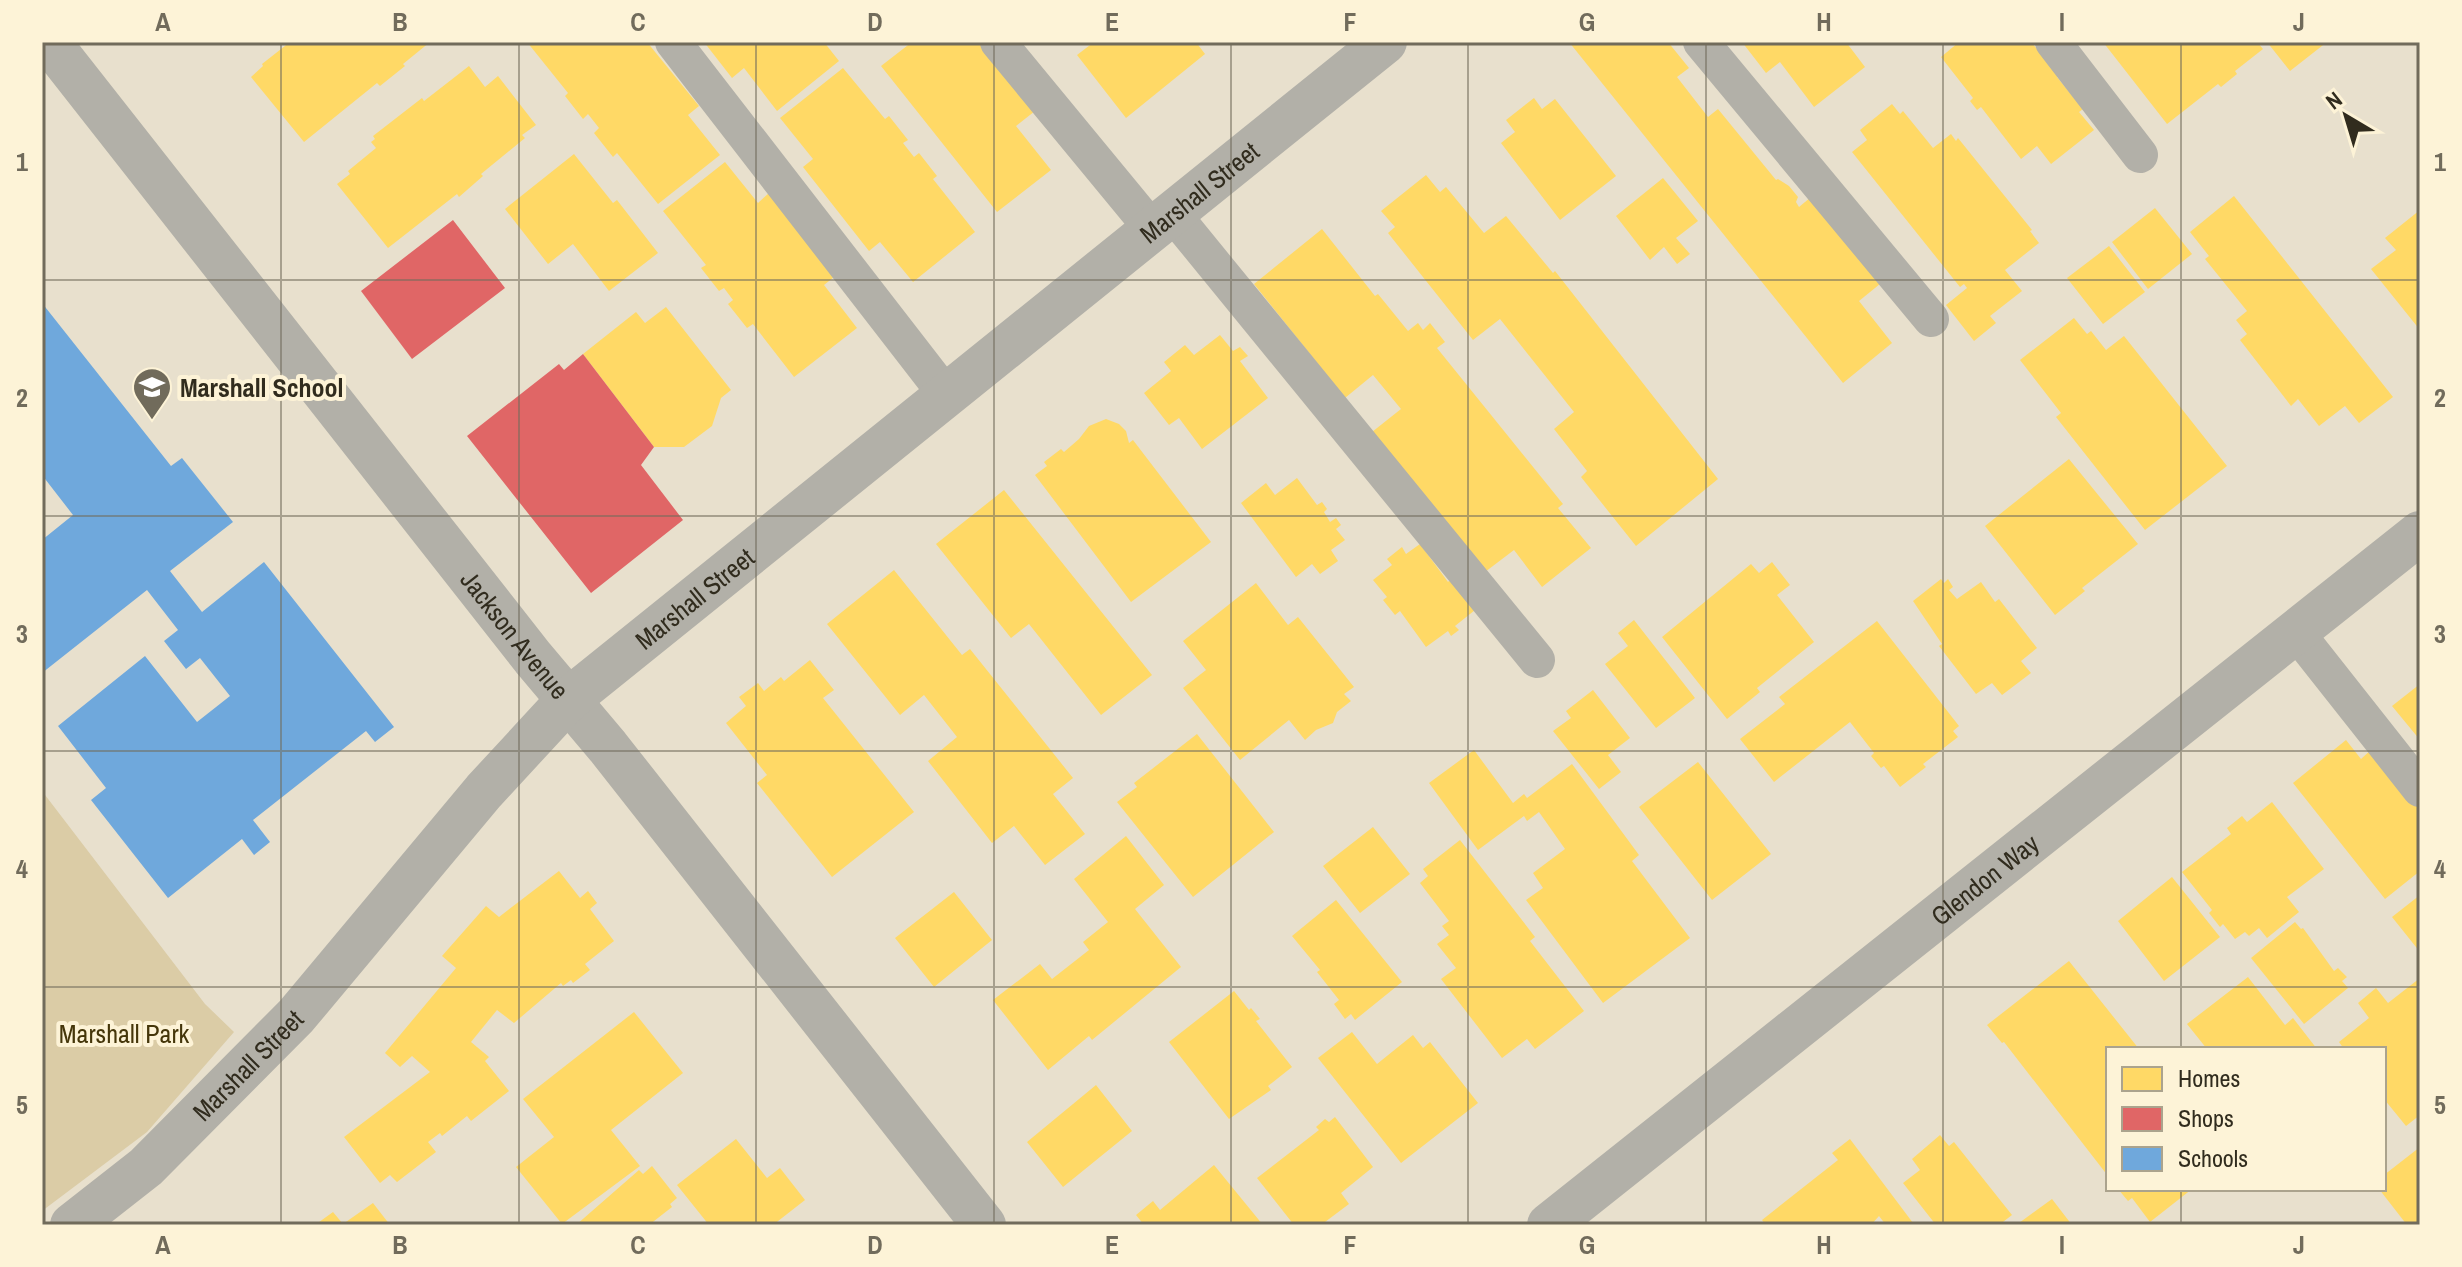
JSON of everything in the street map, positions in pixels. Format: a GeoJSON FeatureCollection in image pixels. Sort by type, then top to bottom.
{"type":"FeatureCollection","features":[{"type":"Feature","properties":{"kind":"street","name":"Jackson Avenue"},"geometry":{"type":"LineString","coordinates":[[49,42],[984,1225]]}},
{"type":"Feature","properties":{"kind":"street","name":"Marshall Street"},"geometry":{"type":"LineString","coordinates":[[72,1225],[146,1167],[296,1016],[484,791],[568,700],[1385,42]]}},
{"type":"Feature","properties":{"kind":"street","name":"Glendon Way"},"geometry":{"type":"LineString","coordinates":[[1549,1225],[2296,632],[2415,548]]}},
{"type":"Feature","properties":{"kind":"lane"},"geometry":{"type":"LineString","coordinates":[[673,42],[947,396]]}},
{"type":"Feature","properties":{"kind":"lane"},"geometry":{"type":"LineString","coordinates":[[998,42],[1163,222],[1537,660]]}},
{"type":"Feature","properties":{"kind":"lane"},"geometry":{"type":"LineString","coordinates":[[1701,42],[1931,319]]}},
{"type":"Feature","properties":{"kind":"lane"},"geometry":{"type":"LineString","coordinates":[[2053,42],[2140,155]]}},
{"type":"Feature","properties":{"kind":"lane"},"geometry":{"type":"LineString","coordinates":[[2296,632],[2420,789]]}},
{"type":"Feature","properties":{"kind":"green space","name":"Marshall Park"},"geometry":{"type":"Polygon","coordinates":[[[42,791],[205,1004],[234,1032],[147,1132],[42,1211],[42,791]]]}},
{"type":"Feature","properties":{"kind":"building: Homes"},"geometry":{"type":"Polygon","coordinates":[[[290,42],[430,42],[380,86],[377,83],[304,142],[251,77],[290,42]]]}},
{"type":"Feature","properties":{"kind":"building: Homes"},"geometry":{"type":"Polygon","coordinates":[[[527,42],[647,42],[699,106],[688,115],[720,155],[658,204],[617,153],[613,157],[594,133],[599,128],[588,114],[583,119],[565,96],[568,93],[527,42]]]}},
{"type":"Feature","properties":{"kind":"building: Homes"},"geometry":{"type":"Polygon","coordinates":[[[704,42],[824,42],[839,61],[777,111],[744,68],[732,78],[704,42]]]}},
{"type":"Feature","properties":{"kind":"building: Homes"},"geometry":{"type":"Polygon","coordinates":[[[912,42],[980,42],[1035,111],[1016,126],[1051,170],[997,212],[881,66],[912,42]]]}},
{"type":"Feature","properties":{"kind":"building: Homes"},"geometry":{"type":"Polygon","coordinates":[[[1094,42],[1196,42],[1205,54],[1126,118],[1077,55],[1094,42]]]}},
{"type":"Feature","properties":{"kind":"building: Homes"},"geometry":{"type":"Polygon","coordinates":[[[1569,42],[1668,42],[1689,68],[1677,77],[1708,117],[1718,109],[1776,180],[1789,186],[1798,197],[1796,202],[1799,207],[1811,197],[1891,275],[1859,301],[1892,343],[1843,383],[1569,42]]]}},
{"type":"Feature","properties":{"kind":"building: Homes"},"geometry":{"type":"Polygon","coordinates":[[[1742,42],[1846,42],[1865,67],[1814,107],[1780,62],[1766,73],[1742,42]]]}},
{"type":"Feature","properties":{"kind":"building: Homes"},"geometry":{"type":"Polygon","coordinates":[[[1959,42],[2031,42],[2060,75],[2057,77],[2083,109],[2079,112],[2094,130],[2051,164],[2037,146],[2021,159],[1981,107],[1977,110],[1970,101],[1973,98],[1941,57],[1959,42]]]}},
{"type":"Feature","properties":{"kind":"building: Homes"},"geometry":{"type":"Polygon","coordinates":[[[2103,42],[2257,42],[2263,49],[2235,71],[2237,74],[2221,87],[2218,84],[2167,124],[2103,42]]]}},
{"type":"Feature","properties":{"kind":"building: Homes"},"geometry":{"type":"Polygon","coordinates":[[[2267,42],[2327,42],[2290,71],[2267,42]]]}},
{"type":"Feature","properties":{"kind":"building: Homes"},"geometry":{"type":"Polygon","coordinates":[[[469,66],[485,87],[498,76],[536,125],[459,197],[457,194],[388,248],[337,184],[376,148],[371,142],[375,139],[373,136],[469,66]]]}},
{"type":"Feature","properties":{"kind":"building: Homes"},"geometry":{"type":"Polygon","coordinates":[[[843,68],[885,119],[889,116],[908,140],[903,143],[914,157],[919,153],[937,176],[933,179],[975,232],[913,282],[880,242],[869,251],[803,167],[813,159],[780,118],[843,68]]]}},
{"type":"Feature","properties":{"kind":"building: Homes"},"geometry":{"type":"Polygon","coordinates":[[[1534,98],[1542,109],[1555,99],[1616,176],[1560,220],[1501,143],[1515,132],[1506,120],[1534,98]]]}},
{"type":"Feature","properties":{"kind":"building: Homes"},"geometry":{"type":"Polygon","coordinates":[[[1892,104],[1900,114],[1903,111],[1933,148],[1951,134],[1956,141],[1958,138],[2039,243],[2005,270],[2022,291],[1990,316],[1996,323],[1974,341],[1946,305],[1967,288],[1964,284],[1960,287],[1852,152],[1867,140],[1860,130],[1892,104]]]}},
{"type":"Feature","properties":{"kind":"building: Homes"},"geometry":{"type":"Polygon","coordinates":[[[574,154],[613,203],[617,200],[658,253],[609,291],[573,244],[548,264],[505,209],[574,154]]]}},
{"type":"Feature","properties":{"kind":"building: Homes"},"geometry":{"type":"Polygon","coordinates":[[[725,162],[758,203],[769,193],[834,277],[824,285],[857,328],[794,377],[753,324],[747,328],[728,304],[733,300],[724,288],[719,291],[701,268],[706,265],[663,211],[725,162]]]}},
{"type":"Feature","properties":{"kind":"building: Homes"},"geometry":{"type":"Polygon","coordinates":[[[1426,175],[1440,192],[1446,187],[1484,233],[1506,216],[1553,273],[1555,271],[1718,479],[1636,546],[1581,477],[1587,471],[1554,429],[1574,412],[1500,319],[1473,340],[1388,233],[1395,227],[1381,211],[1426,175]]]}},
{"type":"Feature","properties":{"kind":"building: Homes"},"geometry":{"type":"Polygon","coordinates":[[[1663,178],[1698,221],[1676,238],[1690,254],[1677,264],[1664,247],[1650,260],[1616,216],[1663,178]]]}},
{"type":"Feature","properties":{"kind":"building: Homes"},"geometry":{"type":"Polygon","coordinates":[[[2234,196],[2393,397],[2359,423],[2345,406],[2319,426],[2298,399],[2291,406],[2240,340],[2247,334],[2236,320],[2247,311],[2205,259],[2209,256],[2190,232],[2234,196]]]}},
{"type":"Feature","properties":{"kind":"building: Homes"},"geometry":{"type":"Polygon","coordinates":[[[2155,208],[2192,254],[2148,289],[2112,242],[2155,208]]]}},
{"type":"Feature","properties":{"kind":"building: Homes"},"geometry":{"type":"Polygon","coordinates":[[[2420,210],[2420,330],[2371,269],[2396,250],[2385,238],[2420,210]]]}},
{"type":"Feature","properties":{"kind":"building: Homes"},"geometry":{"type":"Polygon","coordinates":[[[1322,229],[1375,296],[1378,294],[1408,331],[1418,323],[1423,330],[1430,323],[1445,342],[1437,348],[1563,504],[1558,508],[1591,548],[1542,587],[1514,550],[1485,572],[1372,432],[1401,409],[1373,375],[1345,398],[1254,284],[1322,229]]]}},
{"type":"Feature","properties":{"kind":"building: Homes"},"geometry":{"type":"Polygon","coordinates":[[[2109,246],[2145,292],[2103,324],[2067,278],[2109,246]]]}},
{"type":"Feature","properties":{"kind":"building: Homes"},"geometry":{"type":"Polygon","coordinates":[[[666,307],[731,390],[721,398],[712,426],[684,447],[654,447],[583,354],[636,312],[645,323],[666,307]]]}},
{"type":"Feature","properties":{"kind":"building: Homes"},"geometry":{"type":"Polygon","coordinates":[[[2074,318],[2087,334],[2091,331],[2106,350],[2124,336],[2227,466],[2145,530],[2056,417],[2061,413],[2020,360],[2074,318]]]}},
{"type":"Feature","properties":{"kind":"building: Homes"},"geometry":{"type":"Polygon","coordinates":[[[1220,335],[1233,351],[1240,347],[1248,356],[1240,361],[1268,398],[1202,449],[1179,418],[1169,425],[1144,393],[1171,371],[1164,362],[1185,345],[1194,355],[1220,335]]]}},
{"type":"Feature","properties":{"kind":"building: Homes"},"geometry":{"type":"Polygon","coordinates":[[[1106,419],[1119,424],[1126,431],[1129,443],[1133,440],[1211,542],[1131,602],[1035,475],[1047,466],[1044,462],[1061,449],[1064,452],[1089,426],[1106,419]]]}},
{"type":"Feature","properties":{"kind":"building: Homes"},"geometry":{"type":"Polygon","coordinates":[[[2069,459],[2138,544],[2082,588],[2085,591],[2055,615],[1985,526],[2069,459]]]}},
{"type":"Feature","properties":{"kind":"building: Homes"},"geometry":{"type":"Polygon","coordinates":[[[1297,478],[1317,505],[1322,502],[1330,522],[1336,518],[1341,525],[1336,529],[1345,540],[1331,550],[1338,561],[1320,574],[1312,564],[1296,577],[1241,503],[1266,483],[1275,495],[1297,478]]]}},
{"type":"Feature","properties":{"kind":"building: Homes"},"geometry":{"type":"Polygon","coordinates":[[[1004,490],[1152,675],[1101,715],[1029,624],[1011,638],[936,544],[1004,490]]]}},
{"type":"Feature","properties":{"kind":"building: Homes"},"geometry":{"type":"Polygon","coordinates":[[[1420,544],[1448,582],[1450,580],[1475,610],[1455,626],[1459,630],[1451,636],[1448,631],[1426,647],[1400,611],[1395,615],[1383,600],[1387,597],[1373,580],[1392,565],[1387,559],[1402,547],[1406,554],[1420,544]]]}},
{"type":"Feature","properties":{"kind":"building: Homes"},"geometry":{"type":"Polygon","coordinates":[[[1772,562],[1790,585],[1777,595],[1814,642],[1757,688],[1760,692],[1727,719],[1662,637],[1751,564],[1759,573],[1772,562]]]}},
{"type":"Feature","properties":{"kind":"building: Homes"},"geometry":{"type":"Polygon","coordinates":[[[894,570],[962,655],[970,649],[1073,778],[1053,794],[1085,834],[1045,865],[1014,826],[992,843],[928,761],[957,737],[924,695],[900,715],[827,624],[894,570]]]}},
{"type":"Feature","properties":{"kind":"building: Homes"},"geometry":{"type":"Polygon","coordinates":[[[1941,579],[1944,583],[1948,579],[1953,587],[1949,590],[1957,599],[1981,582],[1995,602],[1999,599],[2037,648],[2021,661],[2031,673],[2002,695],[1992,683],[1976,694],[1939,646],[1942,644],[1913,601],[1941,579]]]}},
{"type":"Feature","properties":{"kind":"building: Homes"},"geometry":{"type":"Polygon","coordinates":[[[1256,583],[1288,625],[1298,617],[1354,687],[1344,694],[1351,701],[1337,712],[1333,723],[1316,730],[1305,740],[1289,720],[1240,760],[1183,688],[1206,670],[1183,641],[1256,583]]]}},
{"type":"Feature","properties":{"kind":"building: Homes"},"geometry":{"type":"Polygon","coordinates":[[[1634,620],[1695,698],[1656,728],[1605,664],[1628,646],[1618,633],[1634,620]]]}},
{"type":"Feature","properties":{"kind":"building: Homes"},"geometry":{"type":"Polygon","coordinates":[[[1877,621],[1959,726],[1953,731],[1958,737],[1923,764],[1926,767],[1900,787],[1884,766],[1881,768],[1871,756],[1874,753],[1850,722],[1774,782],[1740,739],[1785,704],[1779,697],[1877,621]]]}},
{"type":"Feature","properties":{"kind":"building: Homes"},"geometry":{"type":"Polygon","coordinates":[[[810,660],[834,690],[823,698],[914,812],[832,877],[757,783],[767,775],[726,723],[746,706],[739,697],[758,683],[764,691],[781,677],[784,681],[810,660]]]}},
{"type":"Feature","properties":{"kind":"building: Homes"},"geometry":{"type":"Polygon","coordinates":[[[2420,684],[2420,740],[2392,706],[2420,684]]]}},
{"type":"Feature","properties":{"kind":"building: Homes"},"geometry":{"type":"Polygon","coordinates":[[[1593,690],[1630,738],[1608,755],[1621,772],[1599,789],[1553,731],[1571,718],[1566,711],[1593,690]]]}},
{"type":"Feature","properties":{"kind":"building: Homes"},"geometry":{"type":"Polygon","coordinates":[[[1197,734],[1274,832],[1193,897],[1117,802],[1137,787],[1134,783],[1197,734]]]}},
{"type":"Feature","properties":{"kind":"building: Homes"},"geometry":{"type":"Polygon","coordinates":[[[2346,740],[2361,759],[2373,748],[2420,807],[2420,871],[2385,899],[2293,783],[2346,740]]]}},
{"type":"Feature","properties":{"kind":"building: Homes"},"geometry":{"type":"Polygon","coordinates":[[[1474,750],[1513,803],[1524,794],[1527,798],[1572,764],[1639,855],[1632,861],[1690,938],[1603,1003],[1526,900],[1543,888],[1533,873],[1565,849],[1539,812],[1527,821],[1524,816],[1478,850],[1429,783],[1474,750]]]}},
{"type":"Feature","properties":{"kind":"building: Homes"},"geometry":{"type":"Polygon","coordinates":[[[1698,762],[1771,854],[1712,900],[1639,807],[1698,762]]]}},
{"type":"Feature","properties":{"kind":"building: Homes"},"geometry":{"type":"Polygon","coordinates":[[[2272,802],[2324,869],[2287,897],[2299,912],[2267,938],[2259,928],[2249,936],[2245,932],[2235,939],[2223,924],[2220,927],[2209,913],[2212,910],[2182,872],[2231,834],[2227,828],[2242,816],[2247,822],[2272,802]]]}},
{"type":"Feature","properties":{"kind":"building: Homes"},"geometry":{"type":"Polygon","coordinates":[[[1373,827],[1410,874],[1360,913],[1323,866],[1373,827]]]}},
{"type":"Feature","properties":{"kind":"building: Homes"},"geometry":{"type":"Polygon","coordinates":[[[1126,836],[1164,885],[1135,909],[1181,967],[1092,1040],[1089,1036],[1048,1070],[993,1000],[1040,964],[1052,979],[1089,950],[1083,942],[1108,922],[1074,879],[1126,836]]]}},
{"type":"Feature","properties":{"kind":"building: Homes"},"geometry":{"type":"Polygon","coordinates":[[[1460,840],[1535,937],[1530,941],[1584,1011],[1535,1049],[1527,1039],[1502,1058],[1441,979],[1456,968],[1437,944],[1449,935],[1442,926],[1449,921],[1420,883],[1428,876],[1423,869],[1460,840]]]}},
{"type":"Feature","properties":{"kind":"building: Homes"},"geometry":{"type":"Polygon","coordinates":[[[559,871],[580,898],[588,891],[597,903],[590,909],[614,941],[585,964],[590,970],[573,983],[571,980],[563,986],[561,983],[514,1023],[497,1010],[471,1042],[489,1057],[485,1061],[509,1091],[471,1121],[467,1116],[442,1136],[440,1133],[428,1142],[436,1152],[397,1182],[390,1175],[380,1183],[344,1137],[430,1072],[412,1056],[400,1067],[385,1053],[456,968],[442,956],[486,906],[499,917],[559,871]]]}},
{"type":"Feature","properties":{"kind":"building: Homes"},"geometry":{"type":"Polygon","coordinates":[[[2172,877],[2220,937],[2164,981],[2118,921],[2172,877]]]}},
{"type":"Feature","properties":{"kind":"building: Homes"},"geometry":{"type":"Polygon","coordinates":[[[954,892],[992,940],[934,987],[895,938],[954,892]]]}},
{"type":"Feature","properties":{"kind":"building: Homes"},"geometry":{"type":"Polygon","coordinates":[[[2420,895],[2420,952],[2392,917],[2420,895]]]}},
{"type":"Feature","properties":{"kind":"building: Homes"},"geometry":{"type":"Polygon","coordinates":[[[1336,900],[1402,982],[1355,1020],[1351,1014],[1345,1019],[1334,1004],[1339,1000],[1317,972],[1320,970],[1292,936],[1336,900]]]}},
{"type":"Feature","properties":{"kind":"building: Homes"},"geometry":{"type":"Polygon","coordinates":[[[2295,922],[2303,928],[2334,971],[2338,968],[2347,977],[2342,981],[2348,988],[2304,1024],[2251,958],[2295,922]]]}},
{"type":"Feature","properties":{"kind":"building: Homes"},"geometry":{"type":"Polygon","coordinates":[[[2069,961],[2137,1047],[2106,1047],[2106,1173],[2004,1042],[1987,1025],[2069,961]]]}},
{"type":"Feature","properties":{"kind":"building: Homes"},"geometry":{"type":"Polygon","coordinates":[[[2248,977],[2285,1025],[2293,1018],[2315,1047],[2205,1047],[2187,1024],[2248,977]]]}},
{"type":"Feature","properties":{"kind":"building: Homes"},"geometry":{"type":"Polygon","coordinates":[[[2420,978],[2420,1115],[2406,1126],[2386,1101],[2386,1047],[2343,1047],[2339,1042],[2369,1018],[2358,1003],[2376,988],[2388,1003],[2420,978]]]}},
{"type":"Feature","properties":{"kind":"building: Homes"},"geometry":{"type":"Polygon","coordinates":[[[1234,991],[1260,1019],[1256,1021],[1292,1067],[1268,1086],[1271,1090],[1229,1119],[1169,1042],[1234,991]]]}},
{"type":"Feature","properties":{"kind":"building: Homes"},"geometry":{"type":"Polygon","coordinates":[[[634,1012],[683,1073],[611,1130],[640,1166],[562,1224],[516,1167],[554,1137],[523,1099],[634,1012]]]}},
{"type":"Feature","properties":{"kind":"building: Homes"},"geometry":{"type":"Polygon","coordinates":[[[1352,1032],[1377,1064],[1413,1035],[1423,1048],[1430,1042],[1478,1103],[1401,1163],[1318,1058],[1352,1032]]]}},
{"type":"Feature","properties":{"kind":"building: Homes"},"geometry":{"type":"Polygon","coordinates":[[[1096,1085],[1132,1131],[1063,1187],[1027,1142],[1096,1085]]]}},
{"type":"Feature","properties":{"kind":"building: Homes"},"geometry":{"type":"Polygon","coordinates":[[[1335,1117],[1373,1167],[1341,1193],[1349,1204],[1321,1225],[1294,1225],[1257,1178],[1319,1130],[1316,1127],[1325,1119],[1329,1122],[1335,1117]]]}},
{"type":"Feature","properties":{"kind":"building: Homes"},"geometry":{"type":"Polygon","coordinates":[[[1940,1135],[1949,1146],[1954,1142],[2012,1215],[1999,1225],[1936,1225],[1903,1183],[1920,1170],[1912,1159],[1940,1135]]]}},
{"type":"Feature","properties":{"kind":"building: Homes"},"geometry":{"type":"Polygon","coordinates":[[[736,1139],[767,1178],[780,1168],[805,1200],[773,1225],[709,1225],[677,1185],[736,1139]]]}},
{"type":"Feature","properties":{"kind":"building: Homes"},"geometry":{"type":"Polygon","coordinates":[[[1850,1139],[1913,1223],[1886,1225],[1879,1216],[1871,1225],[1766,1225],[1762,1220],[1838,1160],[1832,1153],[1850,1139]]]}},
{"type":"Feature","properties":{"kind":"building: Homes"},"geometry":{"type":"Polygon","coordinates":[[[2420,1147],[2420,1225],[2407,1225],[2381,1191],[2386,1191],[2386,1173],[2420,1147]]]}},
{"type":"Feature","properties":{"kind":"building: Homes"},"geometry":{"type":"Polygon","coordinates":[[[1214,1165],[1263,1225],[1144,1225],[1136,1215],[1153,1201],[1160,1210],[1214,1165]]]}},
{"type":"Feature","properties":{"kind":"building: Homes"},"geometry":{"type":"Polygon","coordinates":[[[652,1166],[677,1198],[670,1204],[672,1207],[649,1225],[576,1225],[639,1170],[643,1174],[652,1166]]]}},
{"type":"Feature","properties":{"kind":"building: Homes"},"geometry":{"type":"Polygon","coordinates":[[[2120,1191],[2189,1191],[2150,1222],[2132,1198],[2128,1201],[2120,1191]]]}},
{"type":"Feature","properties":{"kind":"building: Homes"},"geometry":{"type":"Polygon","coordinates":[[[2052,1199],[2072,1225],[2019,1223],[2052,1199]]]}},
{"type":"Feature","properties":{"kind":"building: Homes"},"geometry":{"type":"Polygon","coordinates":[[[373,1203],[390,1225],[315,1225],[333,1212],[343,1224],[373,1203]]]}},
{"type":"Feature","properties":{"kind":"building: Shops"},"geometry":{"type":"Polygon","coordinates":[[[453,220],[505,288],[412,359],[361,291],[453,220]]]}},
{"type":"Feature","properties":{"kind":"building: Shops"},"geometry":{"type":"Polygon","coordinates":[[[583,354],[654,447],[641,465],[683,520],[591,593],[467,436],[559,364],[564,370],[583,354]]]}},
{"type":"Feature","properties":{"kind":"building: Schools"},"geometry":{"type":"Polygon","coordinates":[[[42,303],[171,466],[182,458],[233,522],[170,571],[202,612],[264,562],[394,727],[375,742],[366,731],[253,820],[270,842],[254,855],[242,839],[168,898],[91,800],[106,788],[58,726],[145,656],[197,722],[230,696],[200,658],[186,669],[164,641],[178,630],[147,590],[42,673],[42,540],[73,515],[42,475],[42,303]]]}},
{"type":"Feature","properties":{"kind":"place","name":"Marshall School"},"geometry":{"type":"Point","coordinates":[152,421]}}]}
